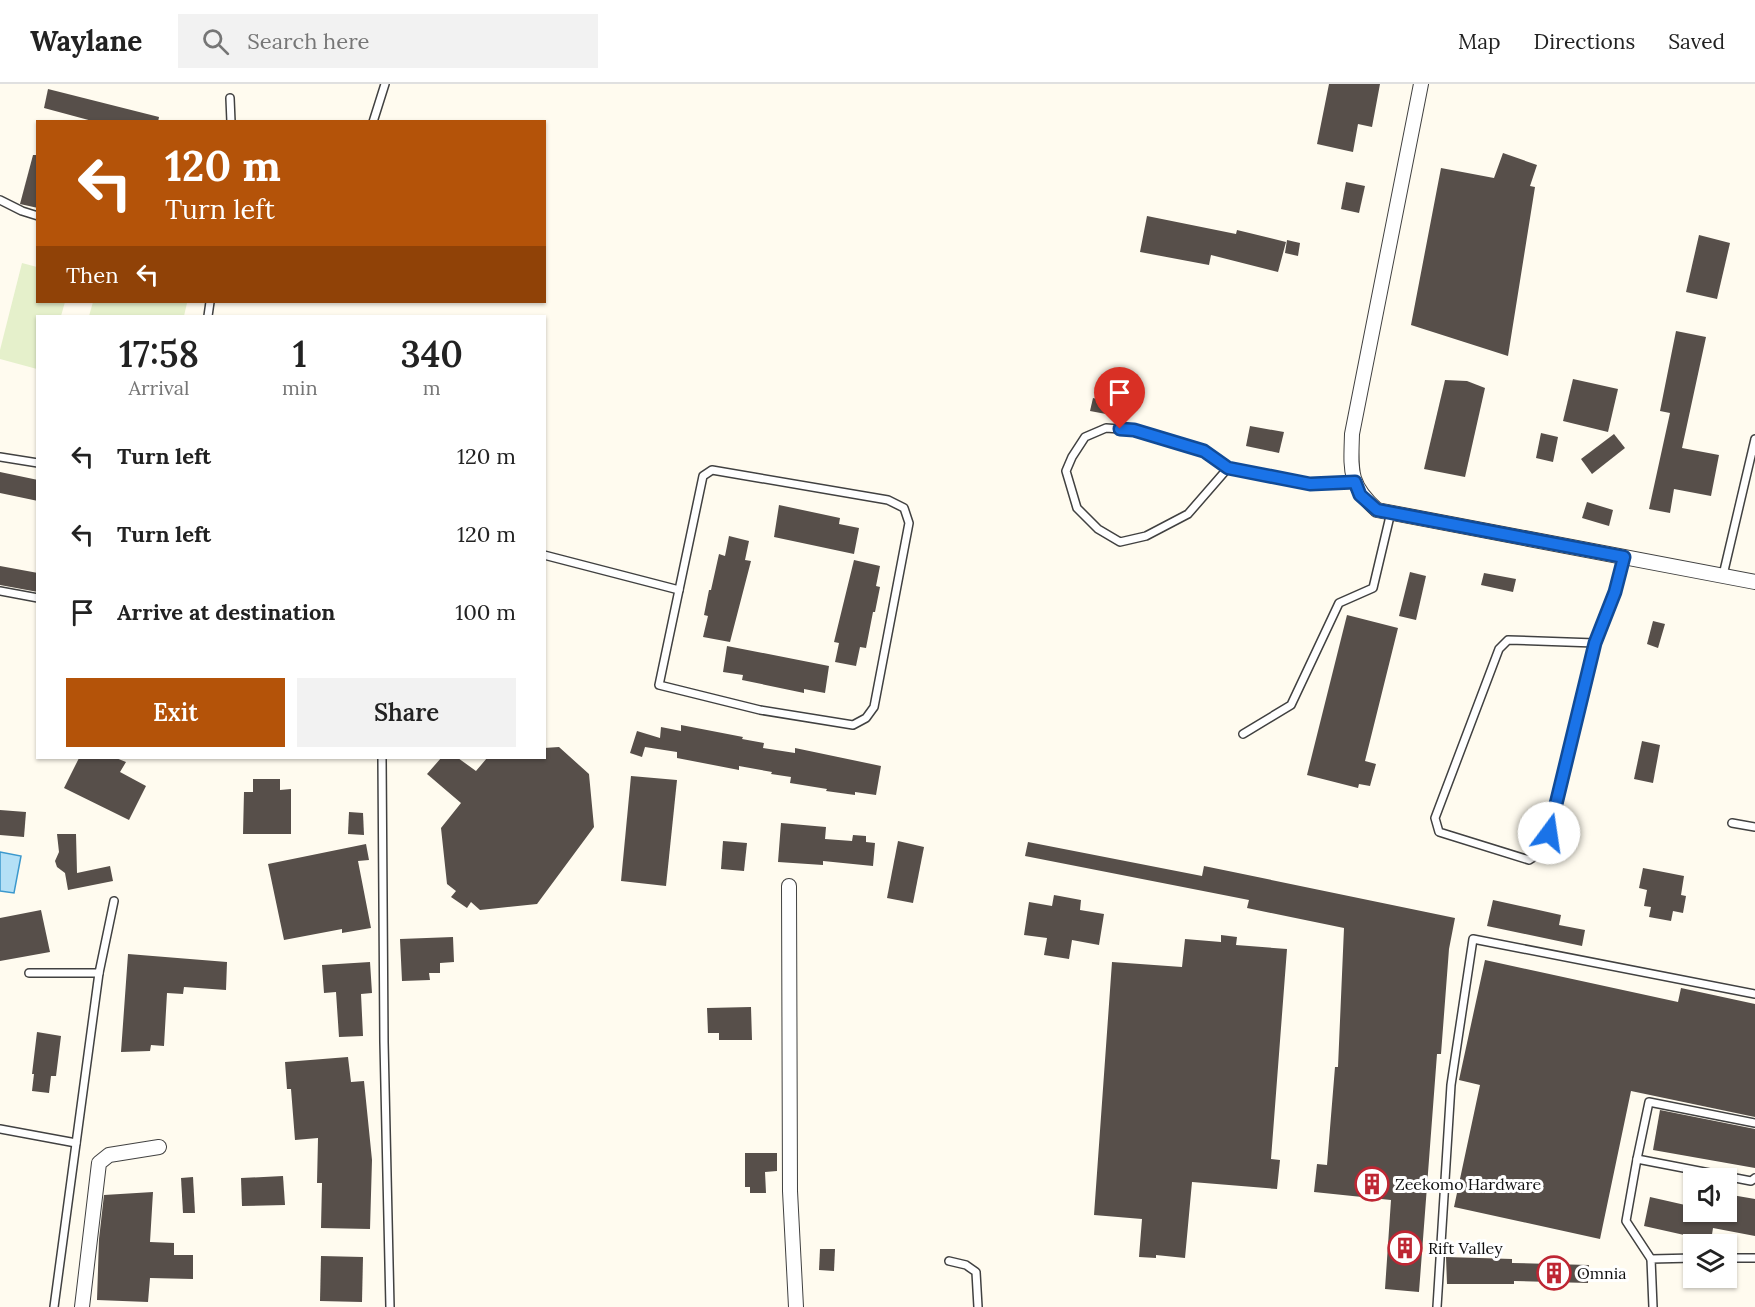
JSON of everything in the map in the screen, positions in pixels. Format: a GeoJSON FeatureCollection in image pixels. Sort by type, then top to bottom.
{"type":"FeatureCollection","features":[{"type":"Feature","properties":{"kind":"street"},"geometry":{"type":"LineString","coordinates":[[1421,84],[1352,434],[1351,471],[1360,495],[1377,510],[1755,582]]}},
{"type":"Feature","properties":{"kind":"street"},"geometry":{"type":"LineString","coordinates":[[789,886],[790,1191],[796,1307]]}},
{"type":"Feature","properties":{"kind":"street"},"geometry":{"type":"LineString","coordinates":[[82,1307],[99,1163],[109,1155],[159,1147]]}},
{"type":"Feature","properties":{"kind":"lane"},"geometry":{"type":"LineString","coordinates":[[374,120],[385,84]]}},
{"type":"Feature","properties":{"kind":"lane"},"geometry":{"type":"LineString","coordinates":[[230,98],[231,120]]}},
{"type":"Feature","properties":{"kind":"lane"},"geometry":{"type":"LineString","coordinates":[[0,200],[36,215]]}},
{"type":"Feature","properties":{"kind":"lane"},"geometry":{"type":"LineString","coordinates":[[1228,468],[1188,514],[1146,536],[1120,542],[1098,530],[1077,508],[1066,471],[1085,437],[1106,428],[1134,430],[1204,451],[1228,468],[1310,484],[1355,482]]}},
{"type":"Feature","properties":{"kind":"lane"},"geometry":{"type":"LineString","coordinates":[[1723,575],[1752,464],[1755,439]]}},
{"type":"Feature","properties":{"kind":"lane"},"geometry":{"type":"LineString","coordinates":[[0,457],[36,463]]}},
{"type":"Feature","properties":{"kind":"lane"},"geometry":{"type":"LineString","coordinates":[[712,470],[888,500],[904,507],[909,523],[874,707],[866,718],[853,725],[760,710],[659,685],[679,590],[703,477],[712,470]]}},
{"type":"Feature","properties":{"kind":"lane"},"geometry":{"type":"LineString","coordinates":[[1243,734],[1292,705],[1339,603],[1373,588],[1390,512]]}},
{"type":"Feature","properties":{"kind":"lane"},"geometry":{"type":"LineString","coordinates":[[546,556],[679,590]]}},
{"type":"Feature","properties":{"kind":"lane"},"geometry":{"type":"LineString","coordinates":[[1595,643],[1508,640],[1499,649],[1435,818],[1439,832],[1529,860],[1540,853],[1549,833],[1595,643],[1615,592],[1624,557]]}},
{"type":"Feature","properties":{"kind":"lane"},"geometry":{"type":"LineString","coordinates":[[0,591],[36,598]]}},
{"type":"Feature","properties":{"kind":"lane"},"geometry":{"type":"LineString","coordinates":[[382,759],[384,1054],[390,1307]]}},
{"type":"Feature","properties":{"kind":"lane"},"geometry":{"type":"LineString","coordinates":[[1732,823],[1755,828]]}},
{"type":"Feature","properties":{"kind":"lane"},"geometry":{"type":"LineString","coordinates":[[54,1307],[99,973],[114,901]]}},
{"type":"Feature","properties":{"kind":"lane"},"geometry":{"type":"LineString","coordinates":[[1437,1307],[1451,1085],[1473,939],[1755,994]]}},
{"type":"Feature","properties":{"kind":"lane"},"geometry":{"type":"LineString","coordinates":[[29,973],[99,973]]}},
{"type":"Feature","properties":{"kind":"lane"},"geometry":{"type":"LineString","coordinates":[[1653,1307],[1651,1259],[1626,1221],[1649,1102],[1755,1123]]}},
{"type":"Feature","properties":{"kind":"lane"},"geometry":{"type":"LineString","coordinates":[[0,1129],[76,1143]]}},
{"type":"Feature","properties":{"kind":"lane"},"geometry":{"type":"LineString","coordinates":[[1637,1160],[1750,1180],[1755,1178]]}},
{"type":"Feature","properties":{"kind":"lane"},"geometry":{"type":"LineString","coordinates":[[1651,1259],[1683,1258]]}},
{"type":"Feature","properties":{"kind":"lane"},"geometry":{"type":"LineString","coordinates":[[1737,1258],[1755,1258]]}},
{"type":"Feature","properties":{"kind":"lane"},"geometry":{"type":"LineString","coordinates":[[949,1261],[966,1265],[976,1272],[978,1307]]}},
{"type":"Feature","properties":{"kind":"green space"},"geometry":{"type":"Polygon","coordinates":[[[22,263],[36,267],[36,303],[65,303],[61,315],[36,315],[36,369],[0,359],[0,350],[22,263]]]}},
{"type":"Feature","properties":{"kind":"green space"},"geometry":{"type":"Polygon","coordinates":[[[93,303],[187,303],[184,315],[89,315],[93,303]]]}},
{"type":"Feature","properties":{"kind":"water"},"geometry":{"type":"Polygon","coordinates":[[[0,852],[21,856],[14,893],[0,891],[0,852]]]}},
{"type":"Feature","properties":{"kind":"building"},"geometry":{"type":"Polygon","coordinates":[[[1329,84],[1380,84],[1372,127],[1358,124],[1353,152],[1317,144],[1329,84]]]}},
{"type":"Feature","properties":{"kind":"building"},"geometry":{"type":"Polygon","coordinates":[[[48,89],[159,117],[158,120],[89,120],[44,108],[48,89]]]}},
{"type":"Feature","properties":{"kind":"building"},"geometry":{"type":"Polygon","coordinates":[[[1503,153],[1537,165],[1530,186],[1535,187],[1508,356],[1411,325],[1441,168],[1494,178],[1503,153]]]}},
{"type":"Feature","properties":{"kind":"building"},"geometry":{"type":"Polygon","coordinates":[[[33,155],[36,155],[36,208],[20,204],[33,155]]]}},
{"type":"Feature","properties":{"kind":"building"},"geometry":{"type":"Polygon","coordinates":[[[1346,182],[1365,186],[1359,213],[1341,209],[1346,182]]]}},
{"type":"Feature","properties":{"kind":"building"},"geometry":{"type":"Polygon","coordinates":[[[1147,216],[1236,234],[1237,230],[1286,242],[1278,272],[1211,255],[1209,265],[1140,252],[1147,216]]]}},
{"type":"Feature","properties":{"kind":"building"},"geometry":{"type":"Polygon","coordinates":[[[1699,235],[1730,243],[1717,299],[1686,292],[1699,235]]]}},
{"type":"Feature","properties":{"kind":"building"},"geometry":{"type":"Polygon","coordinates":[[[1287,240],[1300,243],[1298,256],[1285,253],[1287,240]]]}},
{"type":"Feature","properties":{"kind":"building"},"geometry":{"type":"Polygon","coordinates":[[[1676,331],[1706,337],[1682,448],[1719,455],[1711,496],[1674,489],[1670,513],[1649,509],[1670,413],[1660,411],[1676,331]]]}},
{"type":"Feature","properties":{"kind":"building"},"geometry":{"type":"Polygon","coordinates":[[[1573,379],[1618,389],[1608,432],[1563,421],[1573,379]]]}},
{"type":"Feature","properties":{"kind":"building"},"geometry":{"type":"Polygon","coordinates":[[[1445,380],[1467,381],[1485,388],[1465,477],[1424,469],[1445,380]]]}},
{"type":"Feature","properties":{"kind":"building"},"geometry":{"type":"Polygon","coordinates":[[[1093,398],[1109,402],[1106,414],[1090,411],[1093,398]]]}},
{"type":"Feature","properties":{"kind":"building"},"geometry":{"type":"Polygon","coordinates":[[[1250,426],[1284,432],[1279,453],[1246,446],[1250,426]]]}},
{"type":"Feature","properties":{"kind":"building"},"geometry":{"type":"Polygon","coordinates":[[[1541,433],[1558,437],[1553,462],[1536,458],[1541,433]]]}},
{"type":"Feature","properties":{"kind":"building"},"geometry":{"type":"Polygon","coordinates":[[[1614,434],[1625,448],[1592,474],[1581,459],[1614,434]]]}},
{"type":"Feature","properties":{"kind":"building"},"geometry":{"type":"Polygon","coordinates":[[[0,472],[36,480],[36,501],[0,493],[0,472]]]}},
{"type":"Feature","properties":{"kind":"building"},"geometry":{"type":"Polygon","coordinates":[[[1587,502],[1613,510],[1609,526],[1582,518],[1587,502]]]}},
{"type":"Feature","properties":{"kind":"building"},"geometry":{"type":"Polygon","coordinates":[[[779,505],[840,518],[839,524],[859,528],[854,554],[774,537],[779,505]]]}},
{"type":"Feature","properties":{"kind":"building"},"geometry":{"type":"Polygon","coordinates":[[[729,536],[749,541],[745,560],[751,561],[730,642],[703,637],[708,616],[704,615],[709,590],[711,590],[719,554],[725,556],[729,536]]]}},
{"type":"Feature","properties":{"kind":"building"},"geometry":{"type":"Polygon","coordinates":[[[854,560],[880,566],[876,586],[880,587],[875,612],[873,612],[866,648],[860,647],[856,666],[835,662],[839,643],[834,642],[854,560]]]}},
{"type":"Feature","properties":{"kind":"building"},"geometry":{"type":"Polygon","coordinates":[[[0,566],[36,573],[36,592],[0,585],[0,566]]]}},
{"type":"Feature","properties":{"kind":"building"},"geometry":{"type":"Polygon","coordinates":[[[1410,572],[1426,576],[1416,620],[1399,616],[1410,572]]]}},
{"type":"Feature","properties":{"kind":"building"},"geometry":{"type":"Polygon","coordinates":[[[1484,573],[1516,579],[1513,592],[1481,585],[1484,573]]]}},
{"type":"Feature","properties":{"kind":"building"},"geometry":{"type":"Polygon","coordinates":[[[1347,615],[1398,628],[1365,761],[1376,764],[1370,786],[1359,784],[1358,788],[1307,775],[1347,615]]]}},
{"type":"Feature","properties":{"kind":"building"},"geometry":{"type":"Polygon","coordinates":[[[1653,621],[1665,624],[1658,648],[1647,644],[1653,621]]]}},
{"type":"Feature","properties":{"kind":"building"},"geometry":{"type":"Polygon","coordinates":[[[727,646],[829,666],[825,693],[804,689],[804,693],[742,680],[743,675],[723,672],[727,646]]]}},
{"type":"Feature","properties":{"kind":"building"},"geometry":{"type":"Polygon","coordinates":[[[681,725],[743,737],[742,739],[764,743],[763,748],[795,753],[795,748],[881,766],[876,795],[826,791],[827,789],[790,783],[791,777],[771,774],[772,772],[739,766],[739,770],[677,758],[677,752],[645,747],[642,757],[630,753],[637,731],[660,738],[661,727],[681,731],[681,725]]]}},
{"type":"Feature","properties":{"kind":"building"},"geometry":{"type":"Polygon","coordinates":[[[1642,741],[1660,745],[1653,783],[1634,779],[1642,741]]]}},
{"type":"Feature","properties":{"kind":"building"},"geometry":{"type":"Polygon","coordinates":[[[559,747],[589,774],[594,827],[537,904],[480,910],[471,902],[467,908],[451,897],[456,891],[447,884],[441,828],[461,803],[427,774],[440,759],[459,759],[476,771],[486,759],[546,759],[546,748],[559,747]]]}},
{"type":"Feature","properties":{"kind":"building"},"geometry":{"type":"Polygon","coordinates":[[[78,759],[118,759],[126,762],[120,772],[146,786],[129,820],[64,788],[78,759]]]}},
{"type":"Feature","properties":{"kind":"building"},"geometry":{"type":"Polygon","coordinates":[[[631,776],[677,780],[666,886],[621,881],[631,776]]]}},
{"type":"Feature","properties":{"kind":"building"},"geometry":{"type":"Polygon","coordinates":[[[253,779],[280,779],[280,790],[291,789],[291,834],[243,834],[244,792],[253,792],[253,779]]]}},
{"type":"Feature","properties":{"kind":"building"},"geometry":{"type":"Polygon","coordinates":[[[0,810],[26,812],[24,837],[0,835],[0,810]]]}},
{"type":"Feature","properties":{"kind":"building"},"geometry":{"type":"Polygon","coordinates":[[[349,812],[363,813],[364,835],[348,834],[349,812]]]}},
{"type":"Feature","properties":{"kind":"building"},"geometry":{"type":"Polygon","coordinates":[[[781,823],[826,827],[825,839],[852,841],[853,835],[866,836],[866,842],[875,843],[873,866],[823,861],[823,865],[778,862],[781,823]]]}},
{"type":"Feature","properties":{"kind":"building"},"geometry":{"type":"Polygon","coordinates":[[[57,834],[76,834],[77,873],[110,866],[113,881],[68,890],[65,873],[57,867],[55,861],[59,852],[57,834]]]}},
{"type":"Feature","properties":{"kind":"building"},"geometry":{"type":"Polygon","coordinates":[[[723,841],[747,843],[744,871],[721,869],[723,841]]]}},
{"type":"Feature","properties":{"kind":"building"},"geometry":{"type":"Polygon","coordinates":[[[898,841],[924,847],[913,903],[887,898],[898,841]]]}},
{"type":"Feature","properties":{"kind":"building"},"geometry":{"type":"Polygon","coordinates":[[[1028,842],[1202,876],[1204,866],[1455,918],[1449,949],[1441,1054],[1437,1054],[1419,1292],[1385,1289],[1391,1200],[1314,1192],[1317,1164],[1327,1165],[1335,1067],[1338,1067],[1344,928],[1247,908],[1249,900],[1025,856],[1028,842]]]}},
{"type":"Feature","properties":{"kind":"building"},"geometry":{"type":"Polygon","coordinates":[[[366,844],[369,860],[358,861],[371,928],[342,933],[342,929],[284,940],[268,864],[366,844]]]}},
{"type":"Feature","properties":{"kind":"building"},"geometry":{"type":"Polygon","coordinates":[[[1643,868],[1684,876],[1681,895],[1686,896],[1683,913],[1673,911],[1671,921],[1649,917],[1651,907],[1644,906],[1647,890],[1639,888],[1643,868]]]}},
{"type":"Feature","properties":{"kind":"building"},"geometry":{"type":"Polygon","coordinates":[[[1054,895],[1081,900],[1080,910],[1104,914],[1099,945],[1072,940],[1069,959],[1044,955],[1047,938],[1024,935],[1029,902],[1052,906],[1054,895]]]}},
{"type":"Feature","properties":{"kind":"building"},"geometry":{"type":"Polygon","coordinates":[[[1493,900],[1561,915],[1559,925],[1585,930],[1582,946],[1487,926],[1493,900]]]}},
{"type":"Feature","properties":{"kind":"building"},"geometry":{"type":"Polygon","coordinates":[[[41,910],[50,952],[0,961],[0,918],[41,910]]]}},
{"type":"Feature","properties":{"kind":"building"},"geometry":{"type":"Polygon","coordinates":[[[1221,935],[1237,937],[1236,945],[1287,949],[1271,1159],[1280,1160],[1277,1189],[1192,1182],[1185,1258],[1156,1255],[1156,1258],[1139,1257],[1142,1219],[1094,1215],[1112,962],[1182,967],[1185,939],[1221,942],[1221,935]]]}},
{"type":"Feature","properties":{"kind":"building"},"geometry":{"type":"Polygon","coordinates":[[[453,937],[454,962],[440,963],[440,973],[429,973],[430,980],[402,981],[400,939],[453,937]]]}},
{"type":"Feature","properties":{"kind":"building"},"geometry":{"type":"Polygon","coordinates":[[[128,954],[227,962],[226,990],[184,987],[183,994],[167,993],[164,1046],[151,1045],[150,1051],[121,1052],[128,954]]]}},
{"type":"Feature","properties":{"kind":"building"},"geometry":{"type":"Polygon","coordinates":[[[1485,960],[1678,1002],[1681,988],[1755,1004],[1755,1117],[1631,1091],[1600,1239],[1454,1207],[1480,1085],[1459,1080],[1485,960]]]}},
{"type":"Feature","properties":{"kind":"building"},"geometry":{"type":"Polygon","coordinates":[[[370,962],[372,993],[361,994],[363,1036],[339,1037],[336,992],[324,993],[322,965],[370,962]]]}},
{"type":"Feature","properties":{"kind":"building"},"geometry":{"type":"Polygon","coordinates":[[[751,1007],[752,1040],[719,1040],[719,1033],[708,1033],[707,1008],[751,1007]]]}},
{"type":"Feature","properties":{"kind":"building"},"geometry":{"type":"Polygon","coordinates":[[[37,1032],[61,1036],[56,1076],[51,1076],[49,1093],[32,1091],[37,1032]]]}},
{"type":"Feature","properties":{"kind":"building"},"geometry":{"type":"Polygon","coordinates":[[[348,1057],[351,1082],[364,1081],[372,1160],[370,1229],[321,1228],[322,1183],[317,1183],[318,1138],[295,1140],[291,1089],[287,1089],[285,1062],[348,1057]]]}},
{"type":"Feature","properties":{"kind":"building"},"geometry":{"type":"Polygon","coordinates":[[[1660,1110],[1755,1129],[1755,1168],[1653,1150],[1660,1110]]]}},
{"type":"Feature","properties":{"kind":"building"},"geometry":{"type":"Polygon","coordinates":[[[745,1153],[777,1153],[777,1171],[765,1172],[766,1193],[750,1193],[750,1187],[745,1187],[745,1153]]]}},
{"type":"Feature","properties":{"kind":"building"},"geometry":{"type":"Polygon","coordinates":[[[283,1176],[285,1205],[242,1206],[241,1178],[283,1176]]]}},
{"type":"Feature","properties":{"kind":"building"},"geometry":{"type":"Polygon","coordinates":[[[193,1177],[195,1213],[183,1213],[181,1178],[193,1177]]]}},
{"type":"Feature","properties":{"kind":"building"},"geometry":{"type":"Polygon","coordinates":[[[153,1192],[150,1242],[174,1243],[174,1255],[193,1255],[193,1279],[150,1278],[148,1302],[97,1300],[99,1239],[104,1195],[153,1192]]]}},
{"type":"Feature","properties":{"kind":"building"},"geometry":{"type":"Polygon","coordinates":[[[1737,1196],[1755,1199],[1755,1236],[1713,1228],[1712,1234],[1683,1235],[1644,1226],[1650,1197],[1683,1204],[1683,1222],[1737,1222],[1737,1196]]]}},
{"type":"Feature","properties":{"kind":"building"},"geometry":{"type":"Polygon","coordinates":[[[820,1249],[835,1249],[834,1271],[819,1270],[820,1249]]]}},
{"type":"Feature","properties":{"kind":"building"},"geometry":{"type":"Polygon","coordinates":[[[321,1256],[363,1257],[362,1302],[320,1301],[321,1256]]]}},
{"type":"Feature","properties":{"kind":"building"},"geometry":{"type":"Polygon","coordinates":[[[1446,1257],[1512,1259],[1512,1263],[1589,1265],[1588,1283],[1514,1281],[1514,1284],[1447,1284],[1446,1257]]]}},
{"type":"Feature","properties":{"kind":"place","name":"Zeekomo Hardware"},"geometry":{"type":"Point","coordinates":[1372,1184]}},
{"type":"Feature","properties":{"kind":"place","name":"Rift Valley"},"geometry":{"type":"Point","coordinates":[1405,1248]}},
{"type":"Feature","properties":{"kind":"place","name":"Omnia"},"geometry":{"type":"Point","coordinates":[1554,1273]}},
{"type":"Feature","properties":{"kind":"route"},"geometry":{"type":"LineString","coordinates":[[1120,429],[1134,430],[1204,451],[1228,468],[1310,484],[1355,482],[1360,495],[1377,510],[1624,557],[1615,592],[1595,643],[1549,833]]}}]}
